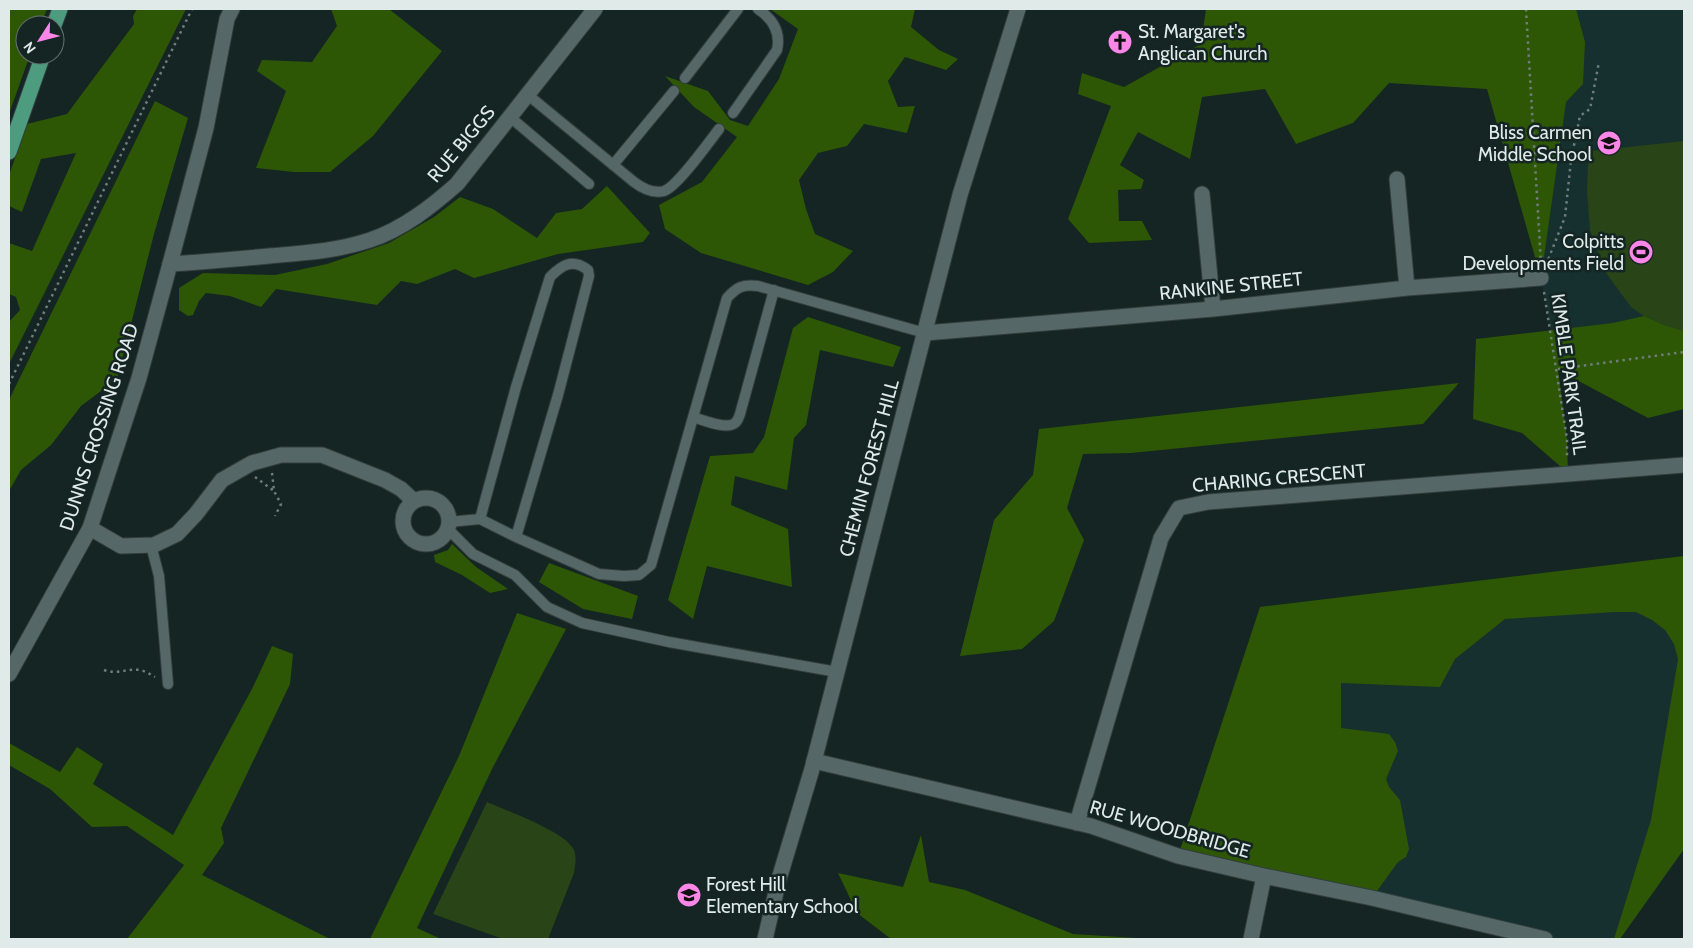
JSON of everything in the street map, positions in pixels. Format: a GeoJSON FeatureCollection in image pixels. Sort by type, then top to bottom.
{"type":"FeatureCollection","features":[{"type":"Feature","properties":{"kind":"main road"},"geometry":{"type":"LineString","coordinates":[[9,152],[40,65]]}},
{"type":"Feature","properties":{"kind":"street","name":"DUNNS CROSSING ROAD"},"geometry":{"type":"LineString","coordinates":[[9,674],[90,528],[139,378],[206,128],[227,19],[232,9]]}},
{"type":"Feature","properties":{"kind":"street","name":"RUE BIGGS"},"geometry":{"type":"LineString","coordinates":[[170,264],[342,248],[372,239],[402,224],[438,201],[475,163],[595,9]]}},
{"type":"Feature","properties":{"kind":"street","name":"CHEMIN FOREST HILL"},"geometry":{"type":"LineString","coordinates":[[765,939],[779,879],[814,761],[960,195],[1018,9]]}},
{"type":"Feature","properties":{"kind":"street"},"geometry":{"type":"LineString","coordinates":[[1396,179],[1407,288]]}},
{"type":"Feature","properties":{"kind":"street"},"geometry":{"type":"LineString","coordinates":[[1202,194],[1213,308]]}},
{"type":"Feature","properties":{"kind":"street","name":"RANKINE STREET"},"geometry":{"type":"LineString","coordinates":[[925,333],[1213,308],[1407,288],[1541,278]]}},
{"type":"Feature","properties":{"kind":"street"},"geometry":{"type":"LineString","coordinates":[[90,528],[121,546],[151,545],[177,534],[196,514],[222,480],[252,463],[281,455],[322,455],[385,480],[401,489],[414,501]]}},
{"type":"Feature","properties":{"kind":"street","name":"CHARING CRESCENT"},"geometry":{"type":"LineString","coordinates":[[1077,823],[1161,538],[1179,508],[1208,502],[1684,465]]}},
{"type":"Feature","properties":{"kind":"street"},"geometry":{"type":"LineString","coordinates":[[425,497],[433,498],[446,508],[449,525],[444,535],[433,543],[419,542],[412,539],[407,533],[403,518],[405,510],[414,501],[425,497]]}},
{"type":"Feature","properties":{"kind":"street","name":"RUE WOODBRIDGE"},"geometry":{"type":"LineString","coordinates":[[814,761],[1077,823],[1178,856],[1372,898],[1545,939]]}},
{"type":"Feature","properties":{"kind":"street"},"geometry":{"type":"LineString","coordinates":[[1251,939],[1264,876]]}},
{"type":"Feature","properties":{"kind":"lane"},"geometry":{"type":"LineString","coordinates":[[685,78],[738,9]]}},
{"type":"Feature","properties":{"kind":"lane"},"geometry":{"type":"LineString","coordinates":[[733,112],[777,50],[779,41],[776,29],[766,14],[758,9]]}},
{"type":"Feature","properties":{"kind":"lane"},"geometry":{"type":"LineString","coordinates":[[613,165],[674,91]]}},
{"type":"Feature","properties":{"kind":"lane"},"geometry":{"type":"LineString","coordinates":[[528,95],[641,187],[650,190],[664,191],[670,188],[719,129]]}},
{"type":"Feature","properties":{"kind":"lane"},"geometry":{"type":"LineString","coordinates":[[510,117],[589,184]]}},
{"type":"Feature","properties":{"kind":"lane"},"geometry":{"type":"LineString","coordinates":[[480,519],[516,387],[550,277],[563,266],[572,264],[582,265],[588,270],[589,276],[558,395],[516,537]]}},
{"type":"Feature","properties":{"kind":"lane"},"geometry":{"type":"LineString","coordinates":[[837,672],[669,642],[582,623],[547,607],[515,575],[473,554],[449,525],[480,519],[599,574],[639,575],[651,565],[727,298],[736,289],[749,284],[925,333]]}},
{"type":"Feature","properties":{"kind":"lane"},"geometry":{"type":"LineString","coordinates":[[693,417],[724,426],[731,426],[736,422],[740,414],[774,290]]}},
{"type":"Feature","properties":{"kind":"lane"},"geometry":{"type":"LineString","coordinates":[[151,545],[159,576],[168,684]]}},
{"type":"Feature","properties":{"kind":"path"},"geometry":{"type":"LineString","coordinates":[[9,384],[192,9]]}},
{"type":"Feature","properties":{"kind":"path","name":"KIMBLE PARK TRAIL"},"geometry":{"type":"LineString","coordinates":[[1526,9],[1541,278],[1567,439],[1568,473]]}},
{"type":"Feature","properties":{"kind":"path"},"geometry":{"type":"LineString","coordinates":[[1541,278],[1565,217],[1571,160],[1580,116],[1590,109],[1599,62]]}},
{"type":"Feature","properties":{"kind":"path","name":"KIMBLE PARK TRAIL"},"geometry":{"type":"LineString","coordinates":[[1558,369],[1684,352]]}},
{"type":"Feature","properties":{"kind":"path"},"geometry":{"type":"LineString","coordinates":[[270,458],[274,491],[281,504],[275,516]]}},
{"type":"Feature","properties":{"kind":"path"},"geometry":{"type":"LineString","coordinates":[[243,468],[274,491]]}},
{"type":"Feature","properties":{"kind":"path"},"geometry":{"type":"LineString","coordinates":[[104,670],[113,673],[142,670],[168,684]]}},
{"type":"Feature","properties":{"kind":"shaded area","name":"Bliss Carmen Middle School"},"geometry":{"type":"Polygon","coordinates":[[[1526,9],[1684,9],[1684,352],[1558,369],[1541,278],[1526,9]]]}},
{"type":"Feature","properties":{"kind":"shaded area"},"geometry":{"type":"Polygon","coordinates":[[[1684,567],[1684,819],[1617,939],[1545,939],[1372,898],[1260,607],[1684,567]]]}},
{"type":"Feature","properties":{"kind":"green space"},"geometry":{"type":"Polygon","coordinates":[[[9,9],[47,9],[45,15],[15,15],[15,65],[26,65],[9,114],[9,9]]]}},
{"type":"Feature","properties":{"kind":"green space"},"geometry":{"type":"Polygon","coordinates":[[[137,9],[186,9],[9,364],[9,322],[20,310],[16,297],[9,294],[9,243],[32,251],[76,153],[41,159],[22,212],[9,206],[9,175],[27,124],[67,114],[134,24],[133,16],[137,9]]]}},
{"type":"Feature","properties":{"kind":"green space"},"geometry":{"type":"Polygon","coordinates":[[[331,9],[389,9],[442,51],[373,136],[330,172],[294,172],[256,168],[286,91],[257,71],[262,60],[312,62],[337,26],[331,9]]]}},
{"type":"Feature","properties":{"kind":"green space"},"geometry":{"type":"Polygon","coordinates":[[[770,9],[915,9],[911,27],[939,50],[958,59],[946,70],[905,57],[888,81],[898,107],[915,106],[907,133],[864,124],[847,146],[818,153],[799,180],[806,209],[815,234],[853,251],[833,272],[808,285],[701,253],[665,229],[659,205],[702,182],[737,137],[694,107],[665,76],[708,91],[730,120],[748,126],[779,79],[798,29],[770,9]]]}},
{"type":"Feature","properties":{"kind":"green space"},"geometry":{"type":"Polygon","coordinates":[[[1206,9],[1576,9],[1585,42],[1583,84],[1566,102],[1541,278],[1487,89],[1389,83],[1353,123],[1296,144],[1265,89],[1202,97],[1190,159],[1138,132],[1120,165],[1144,180],[1141,189],[1118,190],[1119,221],[1142,221],[1152,240],[1089,243],[1068,219],[1111,106],[1078,94],[1082,73],[1124,87],[1201,44],[1206,9]]]}},
{"type":"Feature","properties":{"kind":"green space"},"geometry":{"type":"Polygon","coordinates":[[[155,101],[188,118],[154,234],[117,379],[81,406],[51,445],[21,470],[9,491],[9,400],[155,101]]]}},
{"type":"Feature","properties":{"kind":"green space","name":"Colpitts Developments Field"},"geometry":{"type":"Polygon","coordinates":[[[1684,141],[1684,331],[1644,316],[1631,307],[1606,273],[1590,230],[1587,191],[1588,164],[1591,151],[1684,141]]]}},
{"type":"Feature","properties":{"kind":"green space"},"geometry":{"type":"Polygon","coordinates":[[[607,186],[650,233],[643,242],[558,254],[474,278],[455,269],[417,284],[401,281],[377,305],[276,289],[261,307],[230,296],[206,293],[199,301],[193,315],[188,316],[179,310],[179,288],[203,273],[275,275],[327,264],[389,243],[434,217],[460,197],[493,209],[537,238],[556,213],[582,209],[607,186]]]}},
{"type":"Feature","properties":{"kind":"green space"},"geometry":{"type":"Polygon","coordinates":[[[1644,316],[1684,331],[1684,409],[1648,418],[1558,370],[1567,439],[1568,473],[1522,433],[1473,419],[1476,339],[1613,323],[1644,316]]]}},
{"type":"Feature","properties":{"kind":"green space"},"geometry":{"type":"Polygon","coordinates":[[[808,317],[901,347],[893,367],[820,350],[806,425],[794,438],[787,490],[735,476],[731,505],[788,529],[792,587],[707,566],[693,619],[668,600],[710,456],[753,453],[764,437],[793,328],[808,317]]]}},
{"type":"Feature","properties":{"kind":"green space"},"geometry":{"type":"Polygon","coordinates":[[[1459,383],[1423,424],[1131,453],[1083,454],[1067,508],[1084,540],[1054,621],[1022,649],[960,656],[994,520],[1033,475],[1039,429],[1459,383]]]}},
{"type":"Feature","properties":{"kind":"green space"},"geometry":{"type":"Polygon","coordinates":[[[452,544],[476,567],[508,589],[490,593],[462,575],[435,562],[434,555],[448,550],[452,544]]]}},
{"type":"Feature","properties":{"kind":"green space"},"geometry":{"type":"Polygon","coordinates":[[[1684,556],[1684,849],[1620,939],[1614,939],[1651,820],[1678,659],[1674,644],[1665,630],[1652,620],[1636,612],[1505,619],[1455,659],[1440,687],[1341,683],[1341,728],[1389,734],[1395,742],[1398,751],[1386,779],[1389,787],[1400,800],[1409,849],[1406,857],[1398,862],[1372,898],[1178,856],[1260,607],[1684,556]]]}},
{"type":"Feature","properties":{"kind":"green space"},"geometry":{"type":"Polygon","coordinates":[[[549,563],[638,596],[632,619],[583,609],[539,582],[549,563]]]}},
{"type":"Feature","properties":{"kind":"green space"},"geometry":{"type":"Polygon","coordinates":[[[517,613],[566,629],[492,769],[417,928],[441,939],[370,939],[459,756],[517,613]]]}},
{"type":"Feature","properties":{"kind":"green space"},"geometry":{"type":"Polygon","coordinates":[[[272,646],[293,654],[290,684],[221,828],[224,843],[202,875],[330,939],[127,939],[184,865],[127,826],[92,827],[50,789],[9,765],[9,743],[60,772],[77,747],[103,764],[93,784],[173,835],[253,687],[272,646]]]}},
{"type":"Feature","properties":{"kind":"green space"},"geometry":{"type":"Polygon","coordinates":[[[487,802],[548,829],[568,843],[574,850],[576,859],[574,873],[548,939],[503,939],[433,914],[487,802]]]}},
{"type":"Feature","properties":{"kind":"green space"},"geometry":{"type":"Polygon","coordinates":[[[921,835],[929,882],[965,890],[1073,934],[1152,939],[891,939],[857,913],[838,873],[903,887],[921,835]]]}},
{"type":"Feature","properties":{"kind":"place","name":"St. Margaret's Anglican Church"},"geometry":{"type":"Point","coordinates":[1120,42]}},
{"type":"Feature","properties":{"kind":"place","name":"Bliss Carmen Middle School"},"geometry":{"type":"Point","coordinates":[1609,143]}},
{"type":"Feature","properties":{"kind":"place","name":"Colpitts Developments Field"},"geometry":{"type":"Point","coordinates":[1641,252]}},
{"type":"Feature","properties":{"kind":"place","name":"Forest Hill Elementary School"},"geometry":{"type":"Point","coordinates":[689,895]}}]}
